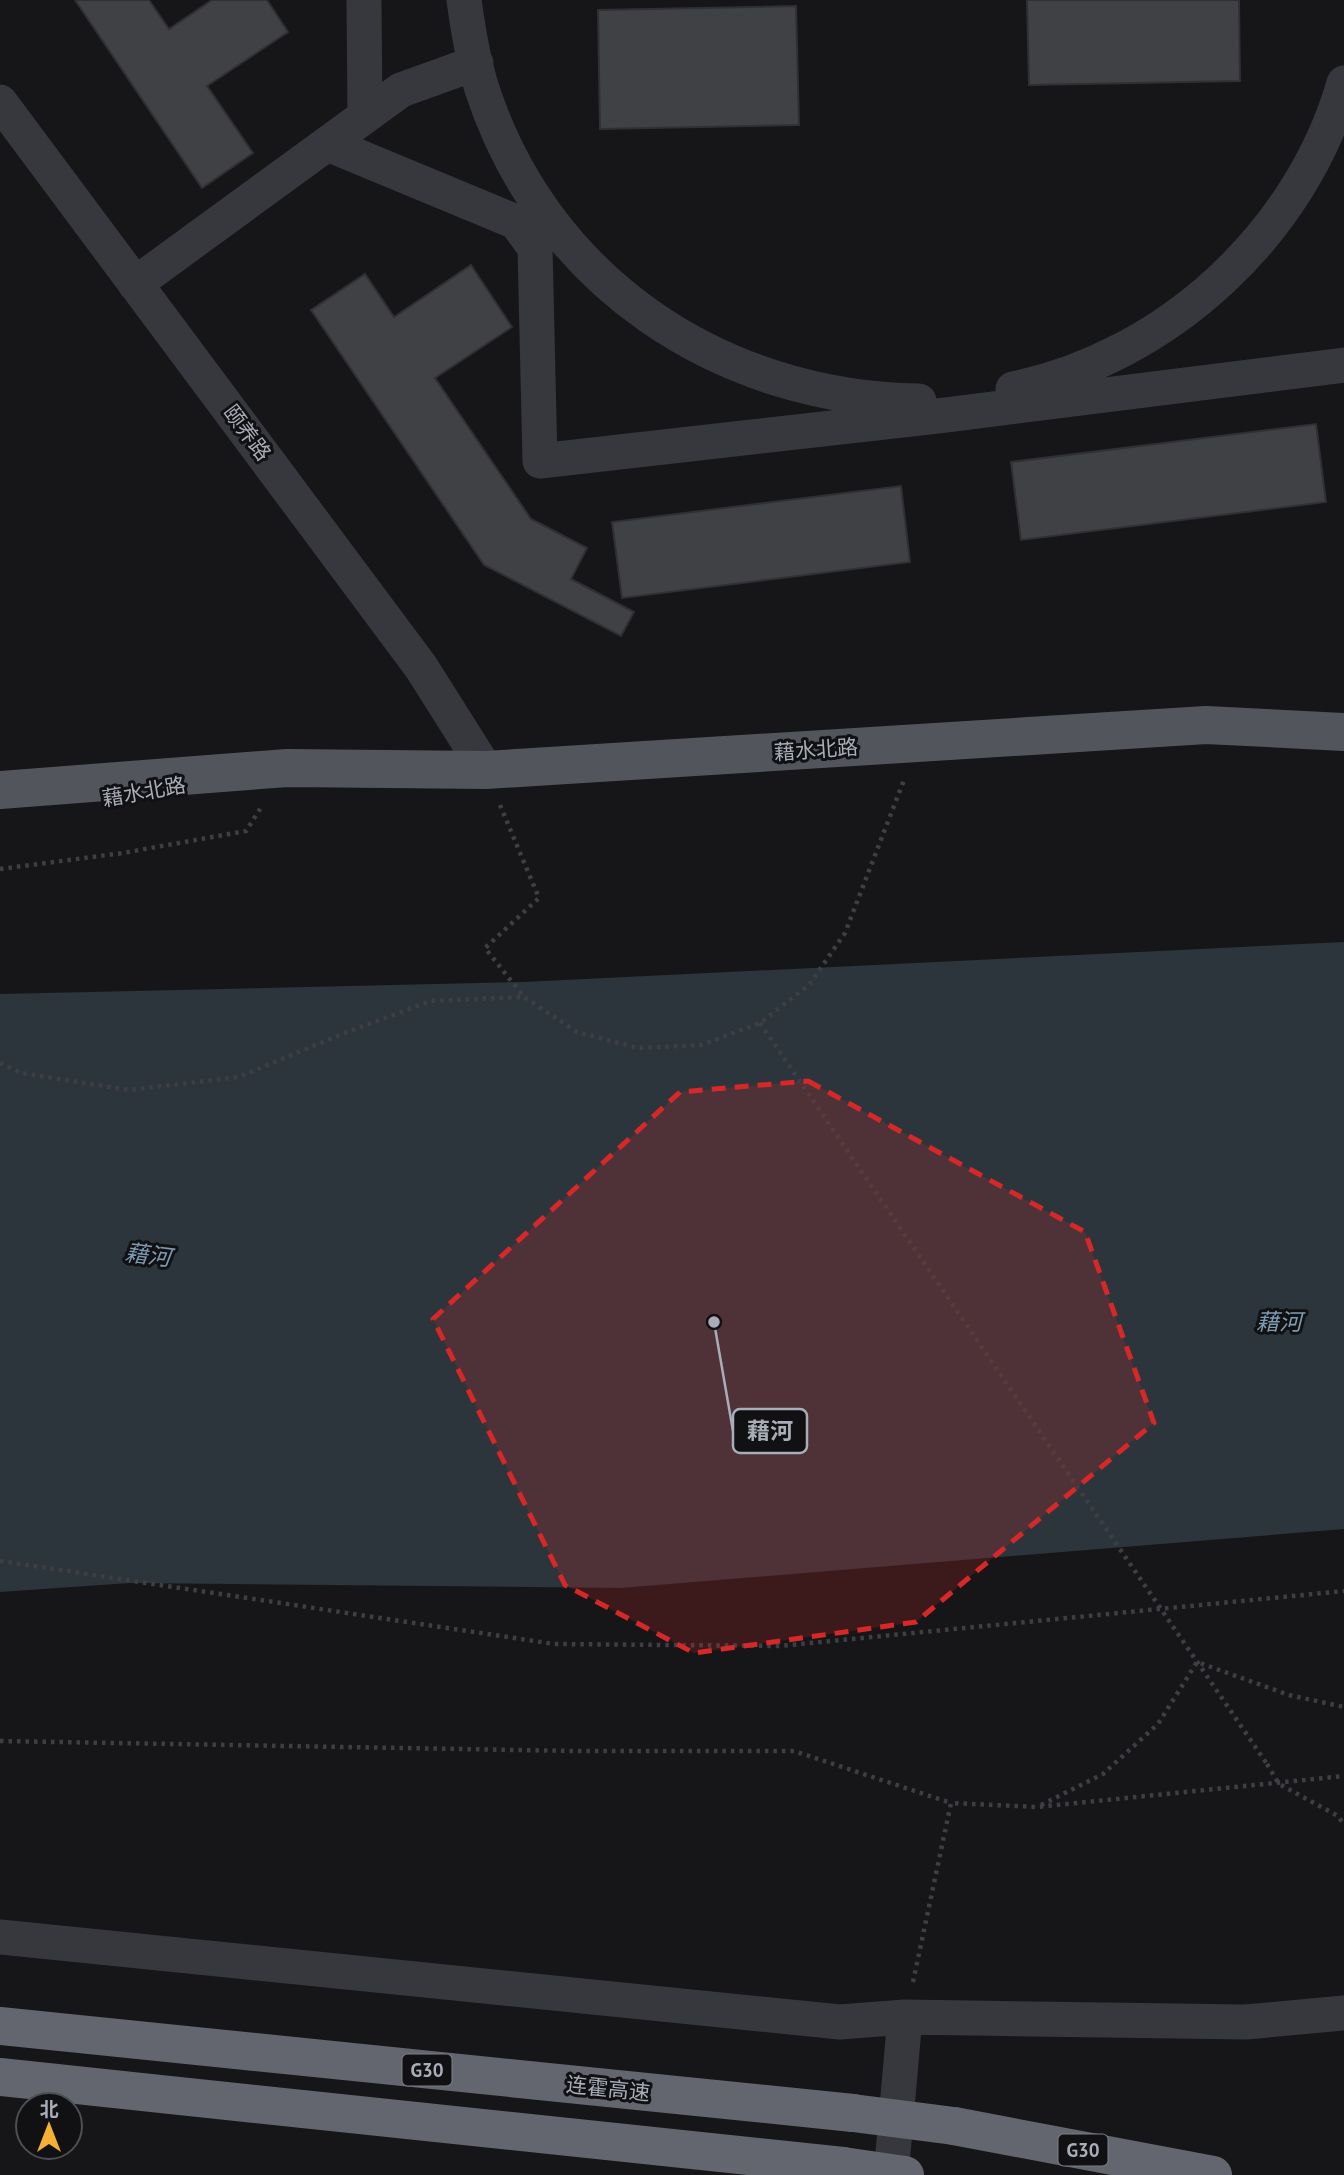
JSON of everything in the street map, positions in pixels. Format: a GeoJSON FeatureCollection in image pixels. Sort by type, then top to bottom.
{"type":"FeatureCollection","features":[{"type":"Feature","properties":{"kind":"highway","name":"连霍高速"},"geometry":{"type":"LineString","coordinates":[[0,2026],[853,2113],[954,2126],[1213,2175]]}},
{"type":"Feature","properties":{"kind":"highway"},"geometry":{"type":"LineString","coordinates":[[0,2077],[843,2166],[905,2175]]}},
{"type":"Feature","properties":{"kind":"main road","name":"藉水北路"},"geometry":{"type":"LineString","coordinates":[[0,790],[287,768],[486,770],[1206,725],[1344,732]]}},
{"type":"Feature","properties":{"kind":"main road","name":"藉水北路"},"geometry":{"type":"LineString","coordinates":[[0,816],[287,768]]}},
{"type":"Feature","properties":{"kind":"street"},"geometry":{"type":"LineString","coordinates":[[365,0],[365,115]]}},
{"type":"Feature","properties":{"kind":"street"},"geometry":{"type":"LineString","coordinates":[[464,0],[475,63],[499,134],[522,177],[564,237],[614,289],[663,326],[694,345],[739,366],[785,383],[832,394],[881,400],[942,400],[1027,386],[1096,362],[1160,327],[1200,298],[1236,265],[1268,229],[1296,189],[1320,146],[1344,83]]}},
{"type":"Feature","properties":{"kind":"street"},"geometry":{"type":"LineString","coordinates":[[135,284],[401,90],[475,63]]}},
{"type":"Feature","properties":{"kind":"street","name":"颐养路"},"geometry":{"type":"LineString","coordinates":[[0,102],[421,667],[486,770]]}},
{"type":"Feature","properties":{"kind":"street"},"geometry":{"type":"LineString","coordinates":[[328,144],[516,222],[535,248],[540,461],[946,415],[1344,365]]}},
{"type":"Feature","properties":{"kind":"street"},"geometry":{"type":"LineString","coordinates":[[0,1937],[840,2022],[905,2017],[1246,2022],[1344,2013]]}},
{"type":"Feature","properties":{"kind":"street"},"geometry":{"type":"LineString","coordinates":[[891,2175],[905,2017]]}},
{"type":"Feature","properties":{"kind":"path"},"geometry":{"type":"LineString","coordinates":[[486,770],[539,898],[485,948],[524,997],[577,1032],[638,1048],[701,1045],[760,1023],[809,985],[845,933],[918,743]]}},
{"type":"Feature","properties":{"kind":"path"},"geometry":{"type":"LineString","coordinates":[[0,869],[123,853],[246,831],[287,768]]}},
{"type":"Feature","properties":{"kind":"path"},"geometry":{"type":"LineString","coordinates":[[0,1063],[21,1073],[129,1090],[240,1077],[342,1034],[430,1002],[524,997]]}},
{"type":"Feature","properties":{"kind":"path"},"geometry":{"type":"LineString","coordinates":[[760,1023],[1279,1784],[1338,1816],[1344,1825]]}},
{"type":"Feature","properties":{"kind":"path"},"geometry":{"type":"LineString","coordinates":[[0,1562],[554,1644],[780,1646],[1344,1591]]}},
{"type":"Feature","properties":{"kind":"path"},"geometry":{"type":"LineString","coordinates":[[1197,1662],[1289,1695],[1344,1707]]}},
{"type":"Feature","properties":{"kind":"path"},"geometry":{"type":"LineString","coordinates":[[1037,1807],[1103,1774],[1158,1724],[1197,1662]]}},
{"type":"Feature","properties":{"kind":"path"},"geometry":{"type":"LineString","coordinates":[[0,1741],[560,1751],[794,1751],[951,1803],[1037,1807],[1344,1776]]}},
{"type":"Feature","properties":{"kind":"path"},"geometry":{"type":"LineString","coordinates":[[905,2017],[951,1803]]}},
{"type":"Feature","properties":{"kind":"highlighted area"},"geometry":{"type":"Polygon","coordinates":[[[808,1081],[1085,1232],[1154,1423],[916,1622],[694,1653],[565,1585],[433,1319],[680,1092],[808,1081]]]}},
{"type":"Feature","properties":{"kind":"water"},"geometry":{"type":"Polygon","coordinates":[[[1344,942],[1344,1529],[621,1588],[130,1583],[0,1592],[0,994],[524,982],[1344,942]]]}},
{"type":"Feature","properties":{"kind":"building"},"geometry":{"type":"Polygon","coordinates":[[[75,0],[149,0],[169,29],[212,0],[267,0],[288,32],[207,86],[253,153],[202,188],[75,0]]]}},
{"type":"Feature","properties":{"kind":"building"},"geometry":{"type":"Polygon","coordinates":[[[1027,0],[1239,0],[1240,81],[1029,85],[1027,0]]]}},
{"type":"Feature","properties":{"kind":"building"},"geometry":{"type":"Polygon","coordinates":[[[796,6],[799,125],[600,129],[598,10],[796,6]]]}},
{"type":"Feature","properties":{"kind":"building"},"geometry":{"type":"Polygon","coordinates":[[[471,265],[512,327],[435,378],[531,519],[587,548],[571,579],[634,612],[621,636],[484,565],[311,310],[365,274],[394,317],[471,265]]]}},
{"type":"Feature","properties":{"kind":"building"},"geometry":{"type":"Polygon","coordinates":[[[1316,424],[1326,502],[1021,540],[1011,462],[1316,424]]]}},
{"type":"Feature","properties":{"kind":"building"},"geometry":{"type":"Polygon","coordinates":[[[901,486],[910,562],[622,598],[612,522],[901,486]]]}},
{"type":"Feature","properties":{"kind":"place","name":"藉河"},"geometry":{"type":"Point","coordinates":[714,1322]}}]}
